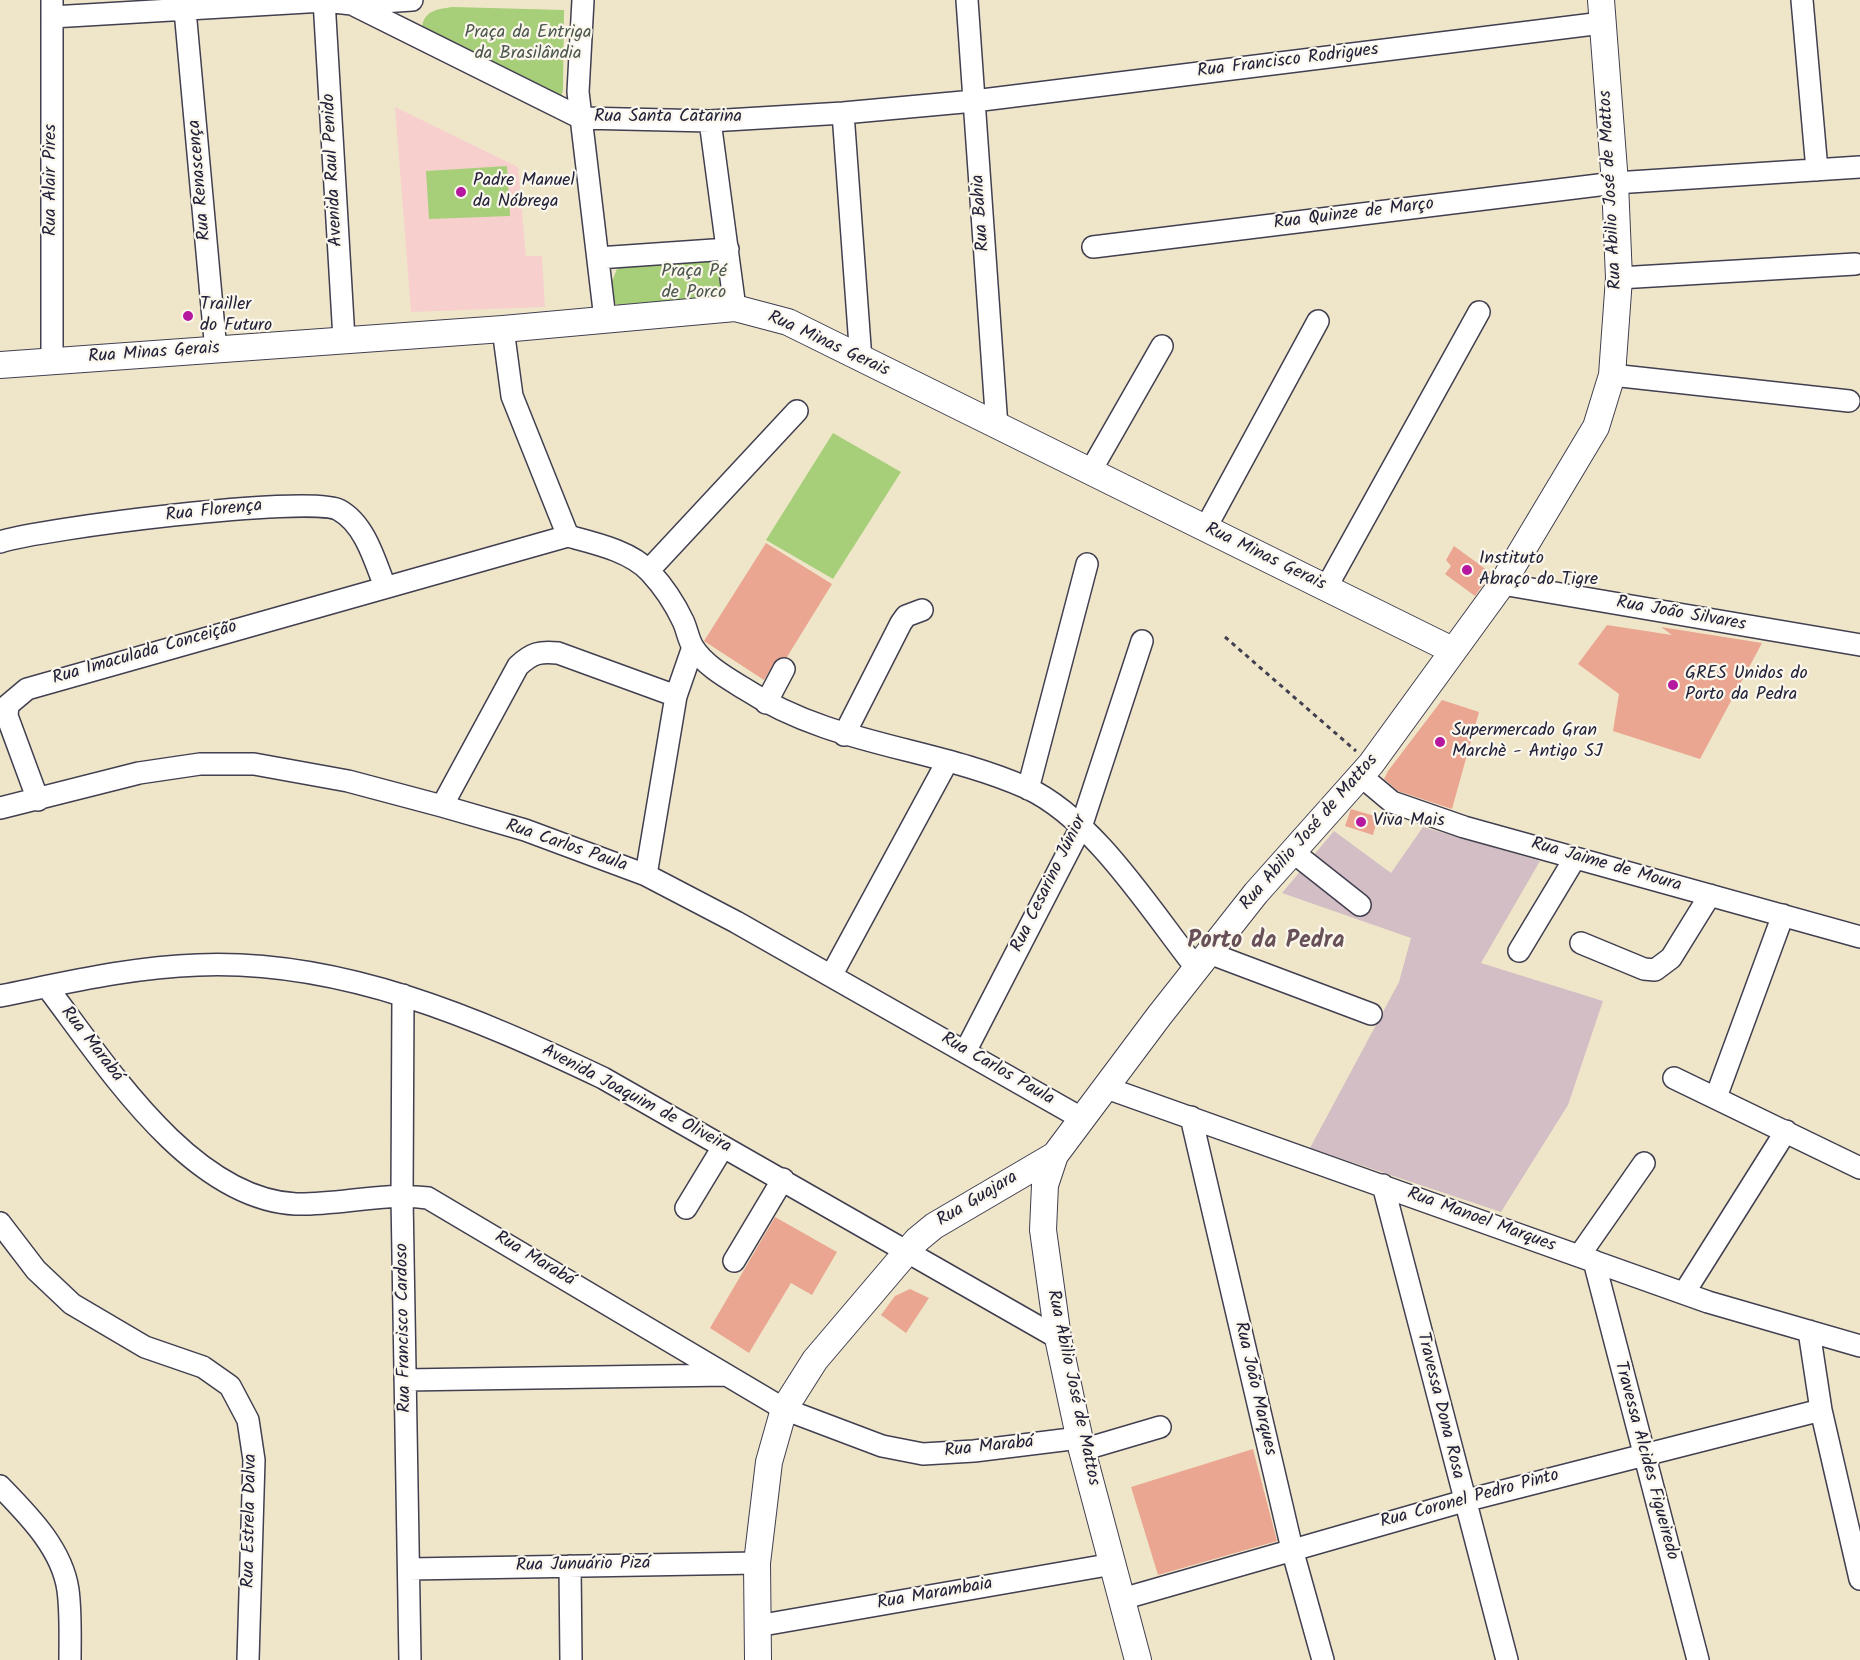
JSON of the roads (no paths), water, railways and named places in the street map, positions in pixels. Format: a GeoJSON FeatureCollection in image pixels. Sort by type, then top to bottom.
{"type":"FeatureCollection","features":[{"type":"Feature","properties":{"kind":"main road","name":"Rua Abilio José de Mattos"},"geometry":{"type":"LineString","coordinates":[[1138,1660],[1081,1444],[1058,1338],[1042,1206],[1044,1185],[1055,1155],[1104,1088],[1203,961],[1293,852],[1366,770],[1502,584],[1586,446],[1602,410],[1612,375],[1619,278],[1615,183],[1601,11]]}},
{"type":"Feature","properties":{"kind":"main road","name":"Rua Minas Gerais"},"geometry":{"type":"LineString","coordinates":[[0,365],[503,329],[735,308],[788,322],[1452,650]]}},
{"type":"Feature","properties":{"kind":"main road","name":"Rua Guajara"},"geometry":{"type":"LineString","coordinates":[[759,1660],[757,1563],[769,1462],[784,1409],[815,1360],[906,1251],[934,1226],[1055,1155]]}},
{"type":"Feature","properties":{"kind":"street"},"geometry":{"type":"LineString","coordinates":[[52,8],[185,10],[324,0],[352,4],[412,0]]}},
{"type":"Feature","properties":{"kind":"street","name":"Avenida Raul Penido"},"geometry":{"type":"LineString","coordinates":[[324,0],[344,339]]}},
{"type":"Feature","properties":{"kind":"street"},"geometry":{"type":"LineString","coordinates":[[583,0],[578,92],[605,319]]}},
{"type":"Feature","properties":{"kind":"street","name":"Rua Bahia"},"geometry":{"type":"LineString","coordinates":[[967,0],[997,427]]}},
{"type":"Feature","properties":{"kind":"street"},"geometry":{"type":"LineString","coordinates":[[1802,0],[1817,170]]}},
{"type":"Feature","properties":{"kind":"street","name":"Rua Santa Catarina"},"geometry":{"type":"LineString","coordinates":[[352,4],[581,118],[710,121],[843,113],[974,101]]}},
{"type":"Feature","properties":{"kind":"street","name":"Rua Alair Pires"},"geometry":{"type":"LineString","coordinates":[[52,8],[52,361]]}},
{"type":"Feature","properties":{"kind":"street","name":"Rua Renascença"},"geometry":{"type":"LineString","coordinates":[[185,10],[216,351]]}},
{"type":"Feature","properties":{"kind":"street","name":"Rua Francisco Rodrigues"},"geometry":{"type":"LineString","coordinates":[[974,101],[1601,11]]}},
{"type":"Feature","properties":{"kind":"street"},"geometry":{"type":"LineString","coordinates":[[843,113],[861,360]]}},
{"type":"Feature","properties":{"kind":"street"},"geometry":{"type":"LineString","coordinates":[[710,121],[735,308]]}},
{"type":"Feature","properties":{"kind":"street","name":"Rua Quinze de Março"},"geometry":{"type":"LineString","coordinates":[[1093,247],[1615,183],[1860,167]]}},
{"type":"Feature","properties":{"kind":"street"},"geometry":{"type":"LineString","coordinates":[[598,258],[728,249]]}},
{"type":"Feature","properties":{"kind":"street"},"geometry":{"type":"LineString","coordinates":[[1619,278],[1855,264]]}},
{"type":"Feature","properties":{"kind":"street"},"geometry":{"type":"LineString","coordinates":[[1326,588],[1479,312]]}},
{"type":"Feature","properties":{"kind":"street"},"geometry":{"type":"LineString","coordinates":[[1205,529],[1318,321]]}},
{"type":"Feature","properties":{"kind":"street"},"geometry":{"type":"LineString","coordinates":[[503,329],[512,396],[568,536],[602,545],[649,570],[683,621],[693,647],[715,669],[766,703],[844,735],[947,762],[1028,789],[1081,827],[1098,843],[1203,961],[1371,1014]]}},
{"type":"Feature","properties":{"kind":"street"},"geometry":{"type":"LineString","coordinates":[[1090,472],[1162,346]]}},
{"type":"Feature","properties":{"kind":"street"},"geometry":{"type":"LineString","coordinates":[[1612,375],[1849,401]]}},
{"type":"Feature","properties":{"kind":"street"},"geometry":{"type":"LineString","coordinates":[[649,570],[797,411]]}},
{"type":"Feature","properties":{"kind":"street","name":"Rua Florença"},"geometry":{"type":"LineString","coordinates":[[0,542],[46,530],[274,506],[316,504],[339,509],[358,529],[372,551],[385,587]]}},
{"type":"Feature","properties":{"kind":"street","name":"Rua Imaculada Conceição"},"geometry":{"type":"LineString","coordinates":[[38,800],[7,716],[8,705],[27,688],[568,536]]}},
{"type":"Feature","properties":{"kind":"street"},"geometry":{"type":"LineString","coordinates":[[1028,789],[1087,564]]}},
{"type":"Feature","properties":{"kind":"street","name":"Rua João Silvares"},"geometry":{"type":"LineString","coordinates":[[1502,584],[1860,645]]}},
{"type":"Feature","properties":{"kind":"street"},"geometry":{"type":"LineString","coordinates":[[844,735],[906,616],[922,610]]}},
{"type":"Feature","properties":{"kind":"street","name":"Rua Cesarino Júnior"},"geometry":{"type":"LineString","coordinates":[[965,1052],[1081,827],[1142,641]]}},
{"type":"Feature","properties":{"kind":"street"},"geometry":{"type":"LineString","coordinates":[[646,875],[676,696],[693,647]]}},
{"type":"Feature","properties":{"kind":"street"},"geometry":{"type":"LineString","coordinates":[[442,806],[518,666],[529,656],[541,651],[558,653],[676,696]]}},
{"type":"Feature","properties":{"kind":"street"},"geometry":{"type":"LineString","coordinates":[[766,703],[784,669]]}},
{"type":"Feature","properties":{"kind":"street"},"geometry":{"type":"LineString","coordinates":[[831,976],[947,762]]}},
{"type":"Feature","properties":{"kind":"street","name":"Rua Carlos Paula"},"geometry":{"type":"LineString","coordinates":[[0,808],[139,773],[200,764],[254,764],[348,781],[442,806],[525,830],[646,875],[831,976],[1081,1118]]}},
{"type":"Feature","properties":{"kind":"street","name":"Rua Jaime de Moura"},"geometry":{"type":"LineString","coordinates":[[1366,770],[1392,802],[1464,827],[1860,937]]}},
{"type":"Feature","properties":{"kind":"street"},"geometry":{"type":"LineString","coordinates":[[1293,852],[1360,905]]}},
{"type":"Feature","properties":{"kind":"street"},"geometry":{"type":"LineString","coordinates":[[1519,951],[1575,858]]}},
{"type":"Feature","properties":{"kind":"street"},"geometry":{"type":"LineString","coordinates":[[1581,943],[1644,969],[1655,970],[1671,958],[1710,895]]}},
{"type":"Feature","properties":{"kind":"street"},"geometry":{"type":"LineString","coordinates":[[1716,1097],[1782,915]]}},
{"type":"Feature","properties":{"kind":"street","name":"Avenida Joaquim de Oliveira"},"geometry":{"type":"LineString","coordinates":[[0,996],[153,968],[199,965],[252,966],[307,972],[351,980],[403,995],[537,1047],[603,1078],[1058,1338]]}},
{"type":"Feature","properties":{"kind":"street","name":"Rua Marabá"},"geometry":{"type":"LineString","coordinates":[[47,987],[155,1124],[184,1152],[240,1190],[264,1198],[296,1203],[402,1197],[428,1198],[784,1409],[882,1446],[923,1454],[1081,1444],[1160,1427]]}},
{"type":"Feature","properties":{"kind":"street","name":"Rua Francisco Cardoso"},"geometry":{"type":"LineString","coordinates":[[403,995],[402,1197],[410,1660]]}},
{"type":"Feature","properties":{"kind":"street"},"geometry":{"type":"LineString","coordinates":[[1674,1078],[1860,1168]]}},
{"type":"Feature","properties":{"kind":"street","name":"Rua Manoel Marques"},"geometry":{"type":"LineString","coordinates":[[1104,1088],[1684,1293],[1860,1346]]}},
{"type":"Feature","properties":{"kind":"street","name":"Rua João Marques"},"geometry":{"type":"LineString","coordinates":[[1191,1117],[1292,1549],[1323,1660]]}},
{"type":"Feature","properties":{"kind":"street"},"geometry":{"type":"LineString","coordinates":[[1684,1293],[1786,1131]]}},
{"type":"Feature","properties":{"kind":"street"},"geometry":{"type":"LineString","coordinates":[[686,1208],[723,1147]]}},
{"type":"Feature","properties":{"kind":"street"},"geometry":{"type":"LineString","coordinates":[[1586,1258],[1644,1163]]}},
{"type":"Feature","properties":{"kind":"street"},"geometry":{"type":"LineString","coordinates":[[734,1261],[783,1179]]}},
{"type":"Feature","properties":{"kind":"street","name":"Travessa Dona Rosa"},"geometry":{"type":"LineString","coordinates":[[1383,1185],[1507,1660]]}},
{"type":"Feature","properties":{"kind":"street","name":"Rua Estrela Dalva"},"geometry":{"type":"LineString","coordinates":[[2,1228],[36,1270],[72,1304],[145,1347],[203,1367],[230,1386],[248,1420],[254,1460],[248,1660]]}},
{"type":"Feature","properties":{"kind":"street","name":"Travessa Alcides Figueiredo"},"geometry":{"type":"LineString","coordinates":[[1586,1258],[1698,1660]]}},
{"type":"Feature","properties":{"kind":"street"},"geometry":{"type":"LineString","coordinates":[[1809,1331],[1821,1410],[1860,1579]]}},
{"type":"Feature","properties":{"kind":"street"},"geometry":{"type":"LineString","coordinates":[[405,1380],[727,1375]]}},
{"type":"Feature","properties":{"kind":"street","name":"Rua Coronel Pedro Pinto"},"geometry":{"type":"LineString","coordinates":[[1122,1599],[1464,1501],[1821,1410]]}},
{"type":"Feature","properties":{"kind":"street"},"geometry":{"type":"LineString","coordinates":[[0,1486],[28,1516],[54,1550],[68,1588],[70,1660]]}},
{"type":"Feature","properties":{"kind":"street","name":"Rua Junuário Pizá"},"geometry":{"type":"LineString","coordinates":[[410,1569],[757,1563]]}},
{"type":"Feature","properties":{"kind":"street","name":"Rua Marambaia"},"geometry":{"type":"LineString","coordinates":[[757,1626],[1113,1564]]}},
{"type":"Feature","properties":{"kind":"street"},"geometry":{"type":"LineString","coordinates":[[570,1566],[571,1660]]}},
{"type":"Feature","properties":{"kind":"place","name":"Padre Manuel da Nóbrega"},"geometry":{"type":"Point","coordinates":[461,192]}},
{"type":"Feature","properties":{"kind":"place","name":"Trailler do Futuro"},"geometry":{"type":"Point","coordinates":[188,316]}},
{"type":"Feature","properties":{"kind":"place","name":"Instituto Abraço do Tigre"},"geometry":{"type":"Point","coordinates":[1467,570]}},
{"type":"Feature","properties":{"kind":"place","name":"GRES Unidos do Porto da Pedra"},"geometry":{"type":"Point","coordinates":[1673,685]}},
{"type":"Feature","properties":{"kind":"place","name":"Supermercado Gran Marchè - Antigo SJ"},"geometry":{"type":"Point","coordinates":[1440,742]}},
{"type":"Feature","properties":{"kind":"place","name":"Viva Mais"},"geometry":{"type":"Point","coordinates":[1361,822]}},
{"type":"Feature","properties":{"kind":"district","name":"Porto da Pedra"},"geometry":{"type":"Point","coordinates":[1266,943]}},
{"type":"Feature","properties":{"kind":"park label","name":"Praça da Entriga da Brasilândia"},"geometry":{"type":"Point","coordinates":[528,44]}},
{"type":"Feature","properties":{"kind":"park label","name":"Praça Pé de Porco"},"geometry":{"type":"Point","coordinates":[694,283]}}]}
